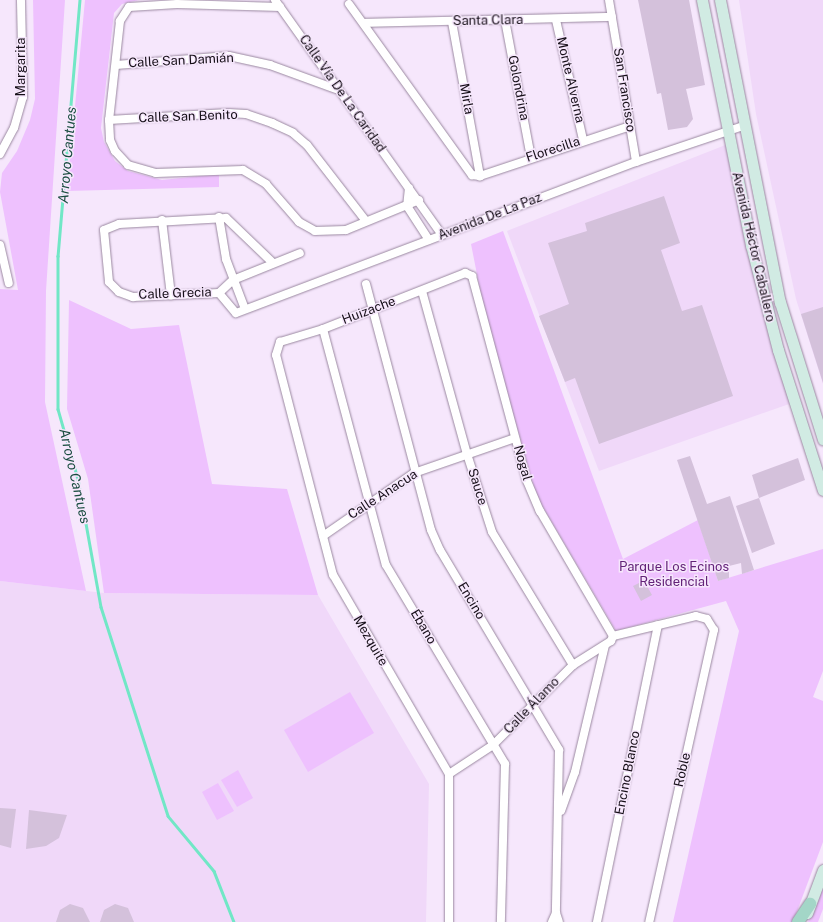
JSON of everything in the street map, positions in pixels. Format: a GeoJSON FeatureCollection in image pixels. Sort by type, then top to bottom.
{"type":"FeatureCollection","features":[{"type":"Feature","properties":{"kind":"main road"},"geometry":{"type":"LineString","coordinates":[[703,5],[720,4]]}},
{"type":"Feature","properties":{"kind":"main road","name":"Avenida Héctor Caballero"},"geometry":{"type":"LineString","coordinates":[[720,4],[743,126],[780,302],[823,439]]}},
{"type":"Feature","properties":{"kind":"main road","name":"Avenida Héctor Caballero"},"geometry":{"type":"LineString","coordinates":[[703,5],[750,245],[776,342],[823,490]]}},
{"type":"Feature","properties":{"kind":"main road"},"geometry":{"type":"LineString","coordinates":[[803,922],[823,870]]}},
{"type":"Feature","properties":{"kind":"main road"},"geometry":{"type":"LineString","coordinates":[[798,922],[810,904]]}},
{"type":"Feature","properties":{"kind":"street","name":"Margarita"},"geometry":{"type":"LineString","coordinates":[[0,154],[23,97],[20,0]]}},
{"type":"Feature","properties":{"kind":"street","name":"San Francisco"},"geometry":{"type":"LineString","coordinates":[[609,0],[636,162]]}},
{"type":"Feature","properties":{"kind":"street"},"geometry":{"type":"LineString","coordinates":[[278,3],[134,6],[124,12],[120,21],[109,120],[110,140],[115,150],[128,165],[143,171],[243,170],[266,184],[299,222],[315,231],[336,232],[407,206],[419,200]]}},
{"type":"Feature","properties":{"kind":"street","name":"Calle Vía De La Caridad"},"geometry":{"type":"LineString","coordinates":[[278,3],[336,89],[419,200],[442,235]]}},
{"type":"Feature","properties":{"kind":"street"},"geometry":{"type":"LineString","coordinates":[[350,4],[469,173],[478,176]]}},
{"type":"Feature","properties":{"kind":"street","name":"Santa Clara"},"geometry":{"type":"LineString","coordinates":[[364,23],[556,20],[612,17]]}},
{"type":"Feature","properties":{"kind":"street","name":"Golondrina"},"geometry":{"type":"LineString","coordinates":[[505,20],[531,157]]}},
{"type":"Feature","properties":{"kind":"street","name":"Monte Alverna"},"geometry":{"type":"LineString","coordinates":[[556,20],[583,140]]}},
{"type":"Feature","properties":{"kind":"street","name":"Mirla"},"geometry":{"type":"LineString","coordinates":[[452,22],[478,176]]}},
{"type":"Feature","properties":{"kind":"street","name":"Calle San Damián"},"geometry":{"type":"LineString","coordinates":[[116,65],[229,56],[270,65],[336,89]]}},
{"type":"Feature","properties":{"kind":"street","name":"Calle San Benito"},"geometry":{"type":"LineString","coordinates":[[109,120],[228,113],[246,114],[272,123],[292,133],[307,145],[366,221]]}},
{"type":"Feature","properties":{"kind":"street","name":"Florecilla"},"geometry":{"type":"LineString","coordinates":[[478,176],[531,157],[630,126]]}},
{"type":"Feature","properties":{"kind":"street","name":"Avenida De La Paz"},"geometry":{"type":"LineString","coordinates":[[242,310],[636,162],[743,126]]}},
{"type":"Feature","properties":{"kind":"street"},"geometry":{"type":"LineString","coordinates":[[409,188],[407,206],[429,240]]}},
{"type":"Feature","properties":{"kind":"street"},"geometry":{"type":"LineString","coordinates":[[219,217],[226,259],[242,310],[233,312],[219,293]]}},
{"type":"Feature","properties":{"kind":"street","name":"Calle Grecia"},"geometry":{"type":"LineString","coordinates":[[219,217],[231,220],[273,263],[233,280],[219,293],[141,297],[119,292],[109,282],[103,239],[108,227],[162,220],[219,217]]}},
{"type":"Feature","properties":{"kind":"street"},"geometry":{"type":"LineString","coordinates":[[162,220],[171,295]]}},
{"type":"Feature","properties":{"kind":"street"},"geometry":{"type":"LineString","coordinates":[[0,245],[1,257],[9,283]]}},
{"type":"Feature","properties":{"kind":"street"},"geometry":{"type":"LineString","coordinates":[[273,263],[300,253]]}},
{"type":"Feature","properties":{"kind":"street","name":"Huizache"},"geometry":{"type":"LineString","coordinates":[[276,355],[280,342],[323,329],[373,309],[470,274]]}},
{"type":"Feature","properties":{"kind":"street","name":"Nogal"},"geometry":{"type":"LineString","coordinates":[[470,274],[474,278],[527,481],[540,511],[614,636]]}},
{"type":"Feature","properties":{"kind":"street","name":"Encino"},"geometry":{"type":"LineString","coordinates":[[366,284],[414,473],[440,550],[559,750],[559,818],[556,913],[552,922]]}},
{"type":"Feature","properties":{"kind":"street","name":"Sauce"},"geometry":{"type":"LineString","coordinates":[[422,291],[467,454],[492,532],[573,665]]}},
{"type":"Feature","properties":{"kind":"street","name":"Ébano"},"geometry":{"type":"LineString","coordinates":[[323,329],[367,503],[386,565],[493,745],[502,756],[506,772],[501,922]]}},
{"type":"Feature","properties":{"kind":"street","name":"Mezquite"},"geometry":{"type":"LineString","coordinates":[[276,355],[323,536],[338,586],[449,774]]}},
{"type":"Feature","properties":{"kind":"street","name":"Calle Anacua"},"geometry":{"type":"LineString","coordinates":[[323,536],[367,503],[414,473],[515,438]]}},
{"type":"Feature","properties":{"kind":"street","name":"Roble"},"geometry":{"type":"LineString","coordinates":[[649,922],[714,630],[707,619],[696,616],[658,625]]}},
{"type":"Feature","properties":{"kind":"street"},"geometry":{"type":"LineString","coordinates":[[614,636],[658,625]]}},
{"type":"Feature","properties":{"kind":"street","name":"Encino Blanco"},"geometry":{"type":"LineString","coordinates":[[597,922],[658,625]]}},
{"type":"Feature","properties":{"kind":"street","name":"Calle Álamo"},"geometry":{"type":"LineString","coordinates":[[449,774],[493,745],[534,706],[573,665],[604,645],[614,636]]}},
{"type":"Feature","properties":{"kind":"street"},"geometry":{"type":"LineString","coordinates":[[559,818],[575,772],[604,645]]}},
{"type":"Feature","properties":{"kind":"street"},"geometry":{"type":"LineString","coordinates":[[449,774],[449,922]]}},
{"type":"Feature","properties":{"kind":"street","name":"Encino"},"geometry":{"type":"LineString","coordinates":[[556,913],[560,922]]}},
{"type":"Feature","properties":{"kind":"shaded area"},"geometry":{"type":"Polygon","coordinates":[[[739,0],[823,0],[823,384],[796,299],[756,114],[739,0]]]}},
{"type":"Feature","properties":{"kind":"shaded area"},"geometry":{"type":"Polygon","coordinates":[[[728,144],[792,403],[599,471],[507,231],[728,144]]]}},
{"type":"Feature","properties":{"kind":"shaded area"},"geometry":{"type":"Polygon","coordinates":[[[0,581],[104,593],[318,595],[429,784],[426,922],[0,922],[0,581]]]}},
{"type":"Feature","properties":{"kind":"green space"},"geometry":{"type":"Polygon","coordinates":[[[33,0],[65,0],[46,291],[45,402],[86,591],[0,581],[0,289],[18,290],[0,192],[2,173],[17,151],[30,120],[35,99],[33,0]]]}},
{"type":"Feature","properties":{"kind":"green space"},"geometry":{"type":"Polygon","coordinates":[[[85,0],[139,0],[122,4],[114,13],[101,128],[104,142],[115,161],[128,171],[162,180],[219,174],[219,187],[67,191],[85,0]]]}},
{"type":"Feature","properties":{"kind":"green space","name":"Parque Los Ecinos Residencial"},"geometry":{"type":"Polygon","coordinates":[[[503,231],[623,559],[698,520],[718,581],[823,549],[823,671],[813,697],[823,701],[823,842],[793,922],[673,922],[739,631],[726,601],[616,631],[537,497],[486,320],[471,244],[503,231]]]}},
{"type":"Feature","properties":{"kind":"green space"},"geometry":{"type":"Polygon","coordinates":[[[69,300],[131,329],[179,325],[212,484],[287,489],[318,595],[104,593],[88,479],[67,409],[69,300]]]}},
{"type":"Feature","properties":{"kind":"green space"},"geometry":{"type":"Polygon","coordinates":[[[350,692],[374,733],[308,772],[284,730],[350,692]]]}},
{"type":"Feature","properties":{"kind":"green space"},"geometry":{"type":"Polygon","coordinates":[[[238,770],[253,798],[237,807],[221,780],[238,770]]]}},
{"type":"Feature","properties":{"kind":"green space"},"geometry":{"type":"Polygon","coordinates":[[[218,783],[234,811],[217,820],[202,792],[218,783]]]}},
{"type":"Feature","properties":{"kind":"green space"},"geometry":{"type":"Polygon","coordinates":[[[823,883],[823,909],[818,922],[808,922],[823,883]]]}},
{"type":"Feature","properties":{"kind":"building"},"geometry":{"type":"Polygon","coordinates":[[[638,0],[689,0],[705,85],[686,89],[693,119],[687,127],[668,130],[661,93],[657,94],[638,0]]]}},
{"type":"Feature","properties":{"kind":"building"},"geometry":{"type":"Polygon","coordinates":[[[664,196],[680,243],[661,250],[682,311],[702,305],[733,396],[599,444],[575,378],[565,382],[539,316],[569,304],[548,243],[587,231],[585,223],[664,196]]]}},
{"type":"Feature","properties":{"kind":"building"},"geometry":{"type":"Polygon","coordinates":[[[823,307],[823,383],[801,314],[823,307]]]}},
{"type":"Feature","properties":{"kind":"building"},"geometry":{"type":"Polygon","coordinates":[[[690,456],[707,504],[730,496],[754,570],[742,574],[741,563],[729,566],[729,578],[718,581],[677,460],[690,456]]]}},
{"type":"Feature","properties":{"kind":"building"},"geometry":{"type":"Polygon","coordinates":[[[798,458],[805,480],[759,498],[752,475],[798,458]]]}},
{"type":"Feature","properties":{"kind":"building"},"geometry":{"type":"Polygon","coordinates":[[[759,498],[775,544],[752,553],[736,506],[759,498]]]}},
{"type":"Feature","properties":{"kind":"building"},"geometry":{"type":"Polygon","coordinates":[[[639,583],[644,587],[647,586],[652,595],[641,601],[633,586],[639,583]]]}},
{"type":"Feature","properties":{"kind":"building"},"geometry":{"type":"Polygon","coordinates":[[[0,808],[16,809],[11,848],[0,845],[0,808]]]}},
{"type":"Feature","properties":{"kind":"building"},"geometry":{"type":"Polygon","coordinates":[[[29,810],[67,815],[59,838],[46,846],[26,849],[29,810]]]}},
{"type":"Feature","properties":{"kind":"building"},"geometry":{"type":"Polygon","coordinates":[[[70,904],[83,908],[90,922],[56,922],[60,910],[70,904]]]}},
{"type":"Feature","properties":{"kind":"building"},"geometry":{"type":"Polygon","coordinates":[[[115,904],[128,908],[134,922],[100,922],[104,910],[115,904]]]}},
{"type":"Feature","properties":{"kind":"waterway","name":"Arroyo Cantues"},"geometry":{"type":"LineString","coordinates":[[80,0],[58,256],[58,409],[78,479],[101,607],[168,816],[214,871],[234,922]]}}]}
